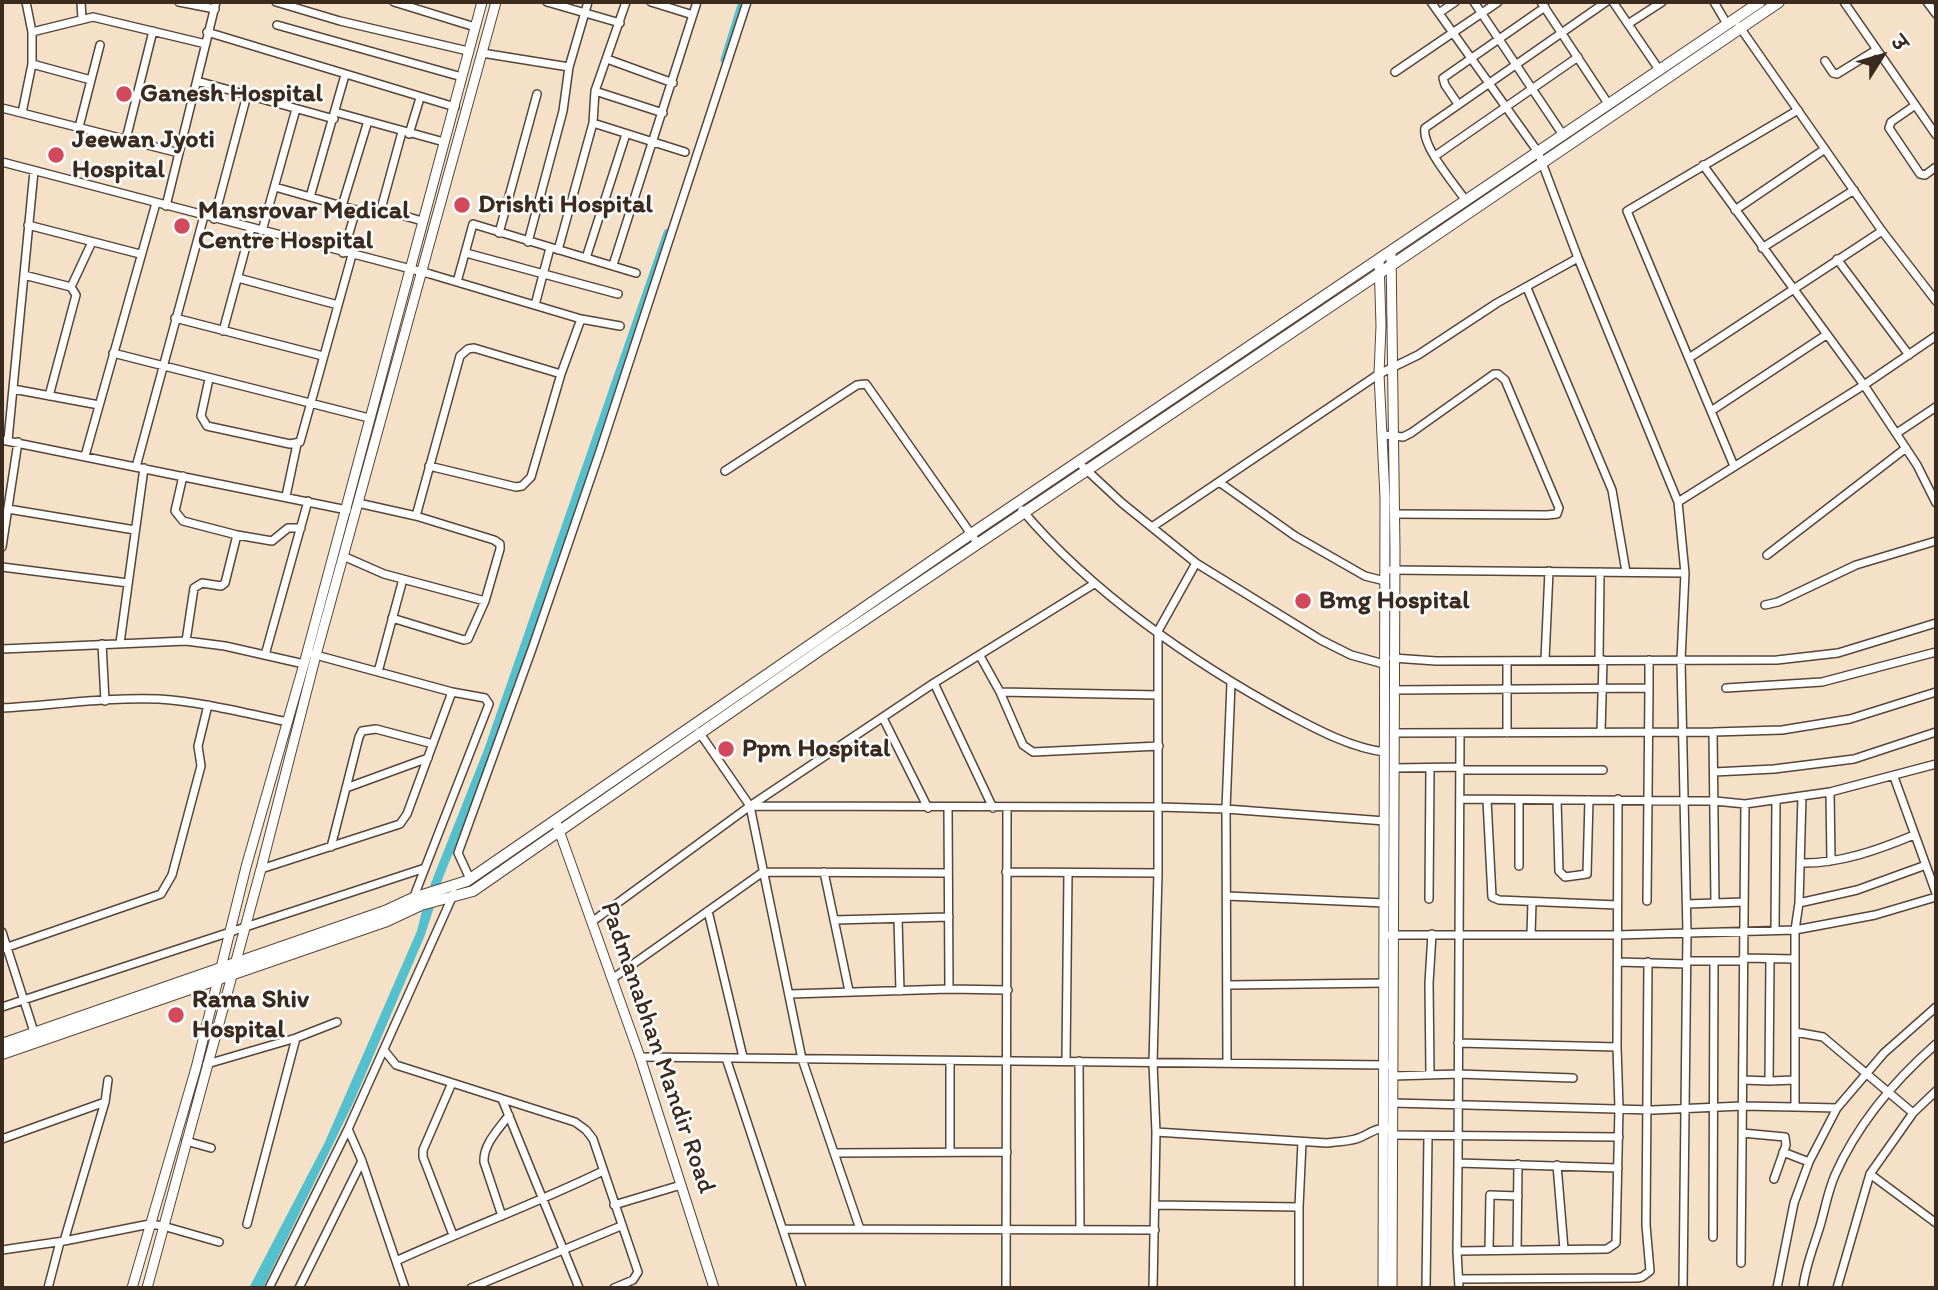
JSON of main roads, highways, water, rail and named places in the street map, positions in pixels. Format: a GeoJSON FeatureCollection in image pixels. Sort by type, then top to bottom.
{"type":"FeatureCollection","features":[{"type":"Feature","properties":{"kind":"main road"},"geometry":{"type":"LineString","coordinates":[[2,1054],[36,1037],[227,972],[387,922],[443,888],[473,891],[558,827],[971,534],[1086,470],[1391,265],[1734,24],[1759,2]]}},
{"type":"Feature","properties":{"kind":"main road"},"geometry":{"type":"LineString","coordinates":[[697,729],[978,544],[1078,462],[1466,201],[1540,158],[1563,135],[1734,24],[1779,2]]}},
{"type":"Feature","properties":{"kind":"main road"},"geometry":{"type":"LineString","coordinates":[[2,1044],[36,1037],[219,979],[235,964],[385,911],[439,899],[558,827]]}},
{"type":"Feature","properties":{"kind":"water"},"geometry":{"type":"Polygon","coordinates":[[[434,907],[425,935],[354,1101],[263,1288],[249,1288],[325,1142],[417,931],[422,911],[434,907]]]}},
{"type":"Feature","properties":{"kind":"waterway"},"geometry":{"type":"LineString","coordinates":[[725,60],[743,2]]}},
{"type":"Feature","properties":{"kind":"waterway"},"geometry":{"type":"LineString","coordinates":[[430,898],[488,752],[668,233]]}},
{"type":"Feature","properties":{"kind":"place","name":"Ganesh Hospital"},"geometry":{"type":"Point","coordinates":[124,94]}},
{"type":"Feature","properties":{"kind":"place","name":"Jeewan Jyoti Hospital"},"geometry":{"type":"Point","coordinates":[56,155]}},
{"type":"Feature","properties":{"kind":"place","name":"Drishti Hospital"},"geometry":{"type":"Point","coordinates":[462,205]}},
{"type":"Feature","properties":{"kind":"place","name":"Mansrovar Medical Centre Hospital"},"geometry":{"type":"Point","coordinates":[182,226]}},
{"type":"Feature","properties":{"kind":"place","name":"Bmg Hospital"},"geometry":{"type":"Point","coordinates":[1303,601]}},
{"type":"Feature","properties":{"kind":"place","name":"Ppm Hospital"},"geometry":{"type":"Point","coordinates":[726,749]}},
{"type":"Feature","properties":{"kind":"place","name":"Rama Shiv Hospital"},"geometry":{"type":"Point","coordinates":[176,1015]}}]}
